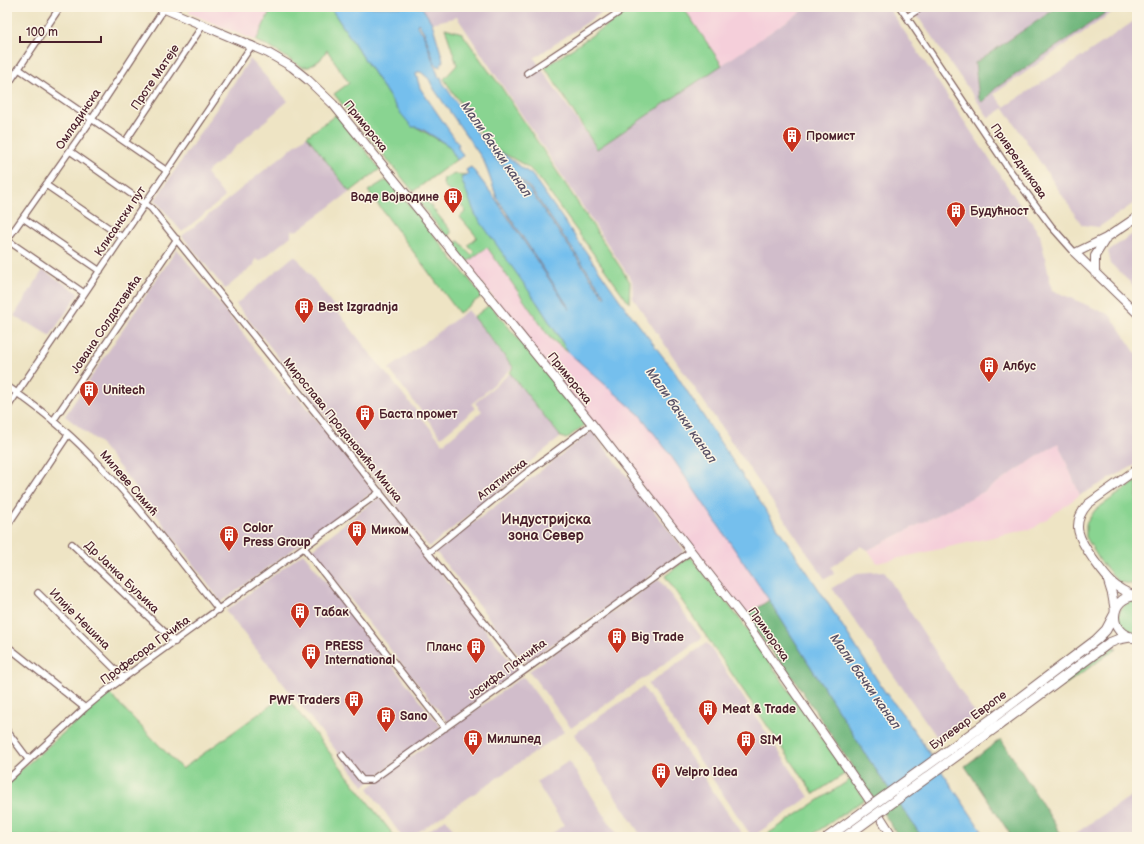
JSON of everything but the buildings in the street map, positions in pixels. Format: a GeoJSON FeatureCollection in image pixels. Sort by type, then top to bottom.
{"type":"FeatureCollection","features":[{"type":"Feature","properties":{"kind":"main road","name":"Булевар Европе"},"geometry":{"type":"LineString","coordinates":[[845,837],[996,721],[1096,640],[1106,630],[1118,604],[1124,600],[1136,596]]}},
{"type":"Feature","properties":{"kind":"main road","name":"Булевар Европе"},"geometry":{"type":"LineString","coordinates":[[1115,613],[1114,620],[1120,631],[1133,637]]}},
{"type":"Feature","properties":{"kind":"main road","name":"Булевар Европе"},"geometry":{"type":"LineString","coordinates":[[828,837],[1109,643],[1119,638],[1133,637]]}},
{"type":"Feature","properties":{"kind":"street"},"geometry":{"type":"LineString","coordinates":[[7,86],[60,7]]}},
{"type":"Feature","properties":{"kind":"street"},"geometry":{"type":"LineString","coordinates":[[527,73],[627,7]]}},
{"type":"Feature","properties":{"kind":"street","name":"Привредникова"},"geometry":{"type":"LineString","coordinates":[[900,7],[1012,174],[1051,226],[1075,254],[1137,313]]}},
{"type":"Feature","properties":{"kind":"street"},"geometry":{"type":"LineString","coordinates":[[906,17],[922,7]]}},
{"type":"Feature","properties":{"kind":"street","name":"Приморска"},"geometry":{"type":"LineString","coordinates":[[162,8],[268,52],[292,67],[317,87],[328,99],[592,424],[743,618],[894,837]]}},
{"type":"Feature","properties":{"kind":"street","name":"Омладинска"},"geometry":{"type":"LineString","coordinates":[[7,240],[92,119],[162,8]]}},
{"type":"Feature","properties":{"kind":"street","name":"Проте Матеје"},"geometry":{"type":"LineString","coordinates":[[125,142],[203,25]]}},
{"type":"Feature","properties":{"kind":"street","name":"Клисански пут"},"geometry":{"type":"LineString","coordinates":[[7,408],[252,45]]}},
{"type":"Feature","properties":{"kind":"street"},"geometry":{"type":"LineString","coordinates":[[19,68],[167,171]]}},
{"type":"Feature","properties":{"kind":"street","name":"Мирослава Продановића Мицка"},"geometry":{"type":"LineString","coordinates":[[70,151],[151,208],[523,671]]}},
{"type":"Feature","properties":{"kind":"street"},"geometry":{"type":"LineString","coordinates":[[46,185],[122,237]]}},
{"type":"Feature","properties":{"kind":"street"},"geometry":{"type":"LineString","coordinates":[[1075,254],[1106,238],[1137,217]]}},
{"type":"Feature","properties":{"kind":"street"},"geometry":{"type":"LineString","coordinates":[[23,218],[100,271]]}},
{"type":"Feature","properties":{"kind":"street"},"geometry":{"type":"LineString","coordinates":[[1094,273],[1095,256],[1106,238]]}},
{"type":"Feature","properties":{"kind":"street","name":"Јована Солдатовића"},"geometry":{"type":"LineString","coordinates":[[53,421],[176,239]]}},
{"type":"Feature","properties":{"kind":"street"},"geometry":{"type":"LineString","coordinates":[[7,240],[84,293]]}},
{"type":"Feature","properties":{"kind":"street","name":"Милеве Симић"},"geometry":{"type":"LineString","coordinates":[[7,386],[53,421],[88,453],[120,488],[219,610]]}},
{"type":"Feature","properties":{"kind":"street","name":"Апатинска"},"geometry":{"type":"LineString","coordinates":[[428,553],[525,474],[592,424]]}},
{"type":"Feature","properties":{"kind":"street"},"geometry":{"type":"LineString","coordinates":[[7,526],[68,435]]}},
{"type":"Feature","properties":{"kind":"street"},"geometry":{"type":"LineString","coordinates":[[1136,596],[1119,589],[1108,580],[1083,544],[1079,535],[1078,527],[1079,517],[1088,504],[1137,469]]}},
{"type":"Feature","properties":{"kind":"street","name":"Професора Грчића"},"geometry":{"type":"LineString","coordinates":[[7,780],[85,708],[380,492]]}},
{"type":"Feature","properties":{"kind":"street","name":"Др Јанка Буљика"},"geometry":{"type":"LineString","coordinates":[[72,544],[175,642]]}},
{"type":"Feature","properties":{"kind":"street"},"geometry":{"type":"LineString","coordinates":[[304,548],[445,728]]}},
{"type":"Feature","properties":{"kind":"street","name":"Јосифа Панчића"},"geometry":{"type":"LineString","coordinates":[[342,755],[362,780],[372,780],[691,551]]}},
{"type":"Feature","properties":{"kind":"street"},"geometry":{"type":"LineString","coordinates":[[1108,580],[1115,613]]}},
{"type":"Feature","properties":{"kind":"street","name":"Илије Нешина"},"geometry":{"type":"LineString","coordinates":[[38,593],[124,678]]}},
{"type":"Feature","properties":{"kind":"street"},"geometry":{"type":"LineString","coordinates":[[7,646],[85,708]]}},
{"type":"Feature","properties":{"kind":"street"},"geometry":{"type":"LineString","coordinates":[[7,731],[28,759]]}},
{"type":"Feature","properties":{"kind":"shaded area"},"geometry":{"type":"Polygon","coordinates":[[[191,7],[272,7],[256,41],[189,13],[191,7]]]}},
{"type":"Feature","properties":{"kind":"shaded area"},"geometry":{"type":"Polygon","coordinates":[[[422,7],[610,7],[534,58],[597,149],[808,7],[888,7],[1040,235],[1052,290],[1110,315],[1137,355],[1137,464],[1080,495],[1058,443],[983,492],[868,550],[861,546],[831,567],[834,574],[825,579],[633,298],[632,281],[457,17],[432,23],[422,7]]]}},
{"type":"Feature","properties":{"kind":"shaded area"},"geometry":{"type":"Polygon","coordinates":[[[683,7],[808,7],[722,65],[683,7]]]}},
{"type":"Feature","properties":{"kind":"shaded area"},"geometry":{"type":"Polygon","coordinates":[[[911,7],[1120,7],[994,94],[1004,107],[1137,19],[1137,201],[1099,227],[1082,225],[1004,108],[989,118],[911,7]]]}},
{"type":"Feature","properties":{"kind":"shaded area"},"geometry":{"type":"Polygon","coordinates":[[[250,59],[288,101],[206,173],[225,197],[182,232],[155,200],[250,59]]]}},
{"type":"Feature","properties":{"kind":"shaded area"},"geometry":{"type":"Polygon","coordinates":[[[307,136],[350,192],[298,230],[291,231],[291,236],[260,261],[255,259],[254,265],[225,289],[182,236],[307,136]]]}},
{"type":"Feature","properties":{"kind":"shaded area"},"geometry":{"type":"Polygon","coordinates":[[[1137,231],[1137,289],[1111,264],[1108,251],[1137,231]]]}},
{"type":"Feature","properties":{"kind":"shaded area"},"geometry":{"type":"Polygon","coordinates":[[[487,247],[550,338],[640,415],[669,453],[769,600],[745,617],[466,263],[487,247]]]}},
{"type":"Feature","properties":{"kind":"shaded area"},"geometry":{"type":"Polygon","coordinates":[[[177,249],[290,394],[294,392],[374,491],[221,602],[150,506],[100,443],[65,416],[177,249]]]}},
{"type":"Feature","properties":{"kind":"shaded area"},"geometry":{"type":"Polygon","coordinates":[[[294,256],[298,259],[365,347],[443,444],[482,411],[475,403],[510,373],[561,437],[526,465],[528,468],[429,547],[236,304],[294,256]]]}},
{"type":"Feature","properties":{"kind":"shaded area"},"geometry":{"type":"Polygon","coordinates":[[[43,270],[79,293],[50,336],[14,316],[43,270]]]}},
{"type":"Feature","properties":{"kind":"shaded area"},"geometry":{"type":"Polygon","coordinates":[[[468,310],[513,367],[472,404],[475,409],[441,437],[389,369],[468,310]]]}},
{"type":"Feature","properties":{"kind":"shaded area"},"geometry":{"type":"Polygon","coordinates":[[[592,431],[685,551],[603,610],[525,663],[436,552],[592,431]]]}},
{"type":"Feature","properties":{"kind":"shaded area"},"geometry":{"type":"Polygon","coordinates":[[[1058,443],[1080,495],[1034,528],[877,563],[868,550],[983,492],[1058,443]]]}},
{"type":"Feature","properties":{"kind":"shaded area"},"geometry":{"type":"Polygon","coordinates":[[[380,496],[518,671],[448,722],[311,550],[380,496]]]}},
{"type":"Feature","properties":{"kind":"shaded area"},"geometry":{"type":"Polygon","coordinates":[[[303,553],[441,727],[364,786],[226,611],[303,553]]]}},
{"type":"Feature","properties":{"kind":"shaded area"},"geometry":{"type":"Polygon","coordinates":[[[884,571],[976,715],[956,731],[939,740],[832,588],[857,573],[884,571]]]}},
{"type":"Feature","properties":{"kind":"shaded area"},"geometry":{"type":"Polygon","coordinates":[[[659,579],[702,638],[571,728],[529,671],[659,579]]]}},
{"type":"Feature","properties":{"kind":"shaded area"},"geometry":{"type":"Polygon","coordinates":[[[707,643],[809,797],[752,837],[648,684],[707,643]]]}},
{"type":"Feature","properties":{"kind":"shaded area"},"geometry":{"type":"Polygon","coordinates":[[[523,676],[564,732],[411,837],[402,837],[368,788],[523,676]]]}},
{"type":"Feature","properties":{"kind":"shaded area","name":"Velpro Idea"},"geometry":{"type":"Polygon","coordinates":[[[643,687],[744,837],[642,837],[574,734],[643,687]]]}},
{"type":"Feature","properties":{"kind":"shaded area"},"geometry":{"type":"Polygon","coordinates":[[[569,761],[619,837],[547,837],[564,825],[536,782],[569,761]]]}},
{"type":"Feature","properties":{"kind":"shaded area"},"geometry":{"type":"Polygon","coordinates":[[[1137,792],[1137,837],[1070,837],[1137,792]]]}},
{"type":"Feature","properties":{"kind":"shaded area"},"geometry":{"type":"Polygon","coordinates":[[[446,819],[458,837],[419,837],[446,819]]]}},
{"type":"Feature","properties":{"kind":"green space"},"geometry":{"type":"Polygon","coordinates":[[[272,7],[330,7],[398,110],[416,127],[449,146],[453,151],[456,160],[414,191],[412,190],[334,94],[349,83],[327,50],[320,60],[309,67],[302,67],[266,45],[256,41],[272,7]]]}},
{"type":"Feature","properties":{"kind":"green space"},"geometry":{"type":"Polygon","coordinates":[[[634,7],[683,7],[722,65],[597,149],[545,67],[634,7]]]}},
{"type":"Feature","properties":{"kind":"green space"},"geometry":{"type":"Polygon","coordinates":[[[1058,7],[1114,7],[996,88],[982,102],[979,99],[975,63],[1058,7]]]}},
{"type":"Feature","properties":{"kind":"green space"},"geometry":{"type":"Polygon","coordinates":[[[445,28],[462,33],[500,85],[630,282],[629,303],[538,177],[528,167],[489,145],[444,79],[457,65],[445,28]]]}},
{"type":"Feature","properties":{"kind":"green space"},"geometry":{"type":"Polygon","coordinates":[[[337,114],[380,169],[350,192],[307,136],[337,114]]]}},
{"type":"Feature","properties":{"kind":"green space"},"geometry":{"type":"Polygon","coordinates":[[[455,174],[467,175],[461,178],[569,353],[550,338],[487,247],[466,263],[453,245],[458,241],[460,242],[471,255],[474,252],[468,245],[477,237],[460,217],[466,211],[443,184],[444,178],[455,174]]]}},
{"type":"Feature","properties":{"kind":"green space"},"geometry":{"type":"Polygon","coordinates":[[[384,181],[390,181],[480,293],[481,297],[459,313],[368,191],[384,181]]]}},
{"type":"Feature","properties":{"kind":"green space"},"geometry":{"type":"Polygon","coordinates":[[[420,194],[451,231],[448,236],[445,235],[416,198],[420,194]]]}},
{"type":"Feature","properties":{"kind":"green space"},"geometry":{"type":"Polygon","coordinates":[[[488,306],[492,307],[586,424],[566,439],[561,437],[510,373],[513,367],[474,317],[488,306]]]}},
{"type":"Feature","properties":{"kind":"green space"},"geometry":{"type":"Polygon","coordinates":[[[1137,481],[1137,585],[1119,582],[1100,561],[1086,537],[1086,524],[1095,510],[1137,481]]]}},
{"type":"Feature","properties":{"kind":"green space"},"geometry":{"type":"Polygon","coordinates":[[[690,556],[739,618],[846,773],[814,794],[665,576],[690,556]]]}},
{"type":"Feature","properties":{"kind":"green space"},"geometry":{"type":"Polygon","coordinates":[[[769,600],[868,758],[922,837],[899,837],[796,682],[745,617],[769,600]]]}},
{"type":"Feature","properties":{"kind":"green space"},"geometry":{"type":"Polygon","coordinates":[[[1134,600],[1137,601],[1137,633],[1129,632],[1124,628],[1120,624],[1119,618],[1119,613],[1122,608],[1127,603],[1134,600]]]}},
{"type":"Feature","properties":{"kind":"green space"},"geometry":{"type":"Polygon","coordinates":[[[1113,647],[1117,648],[1066,684],[1060,684],[1113,647]]]}},
{"type":"Feature","properties":{"kind":"green space"},"geometry":{"type":"Polygon","coordinates":[[[109,693],[182,769],[285,695],[395,837],[8,837],[7,782],[109,693]]]}},
{"type":"Feature","properties":{"kind":"green space"},"geometry":{"type":"Polygon","coordinates":[[[1001,739],[1063,837],[1012,837],[965,766],[1001,739]]]}},
{"type":"Feature","properties":{"kind":"green space"},"geometry":{"type":"Polygon","coordinates":[[[851,779],[865,799],[809,837],[763,837],[851,779]]]}},
{"type":"Feature","properties":{"kind":"water","name":"Мали бачки канал"},"geometry":{"type":"Polygon","coordinates":[[[330,7],[422,7],[432,23],[443,60],[440,67],[435,64],[424,32],[418,23],[417,26],[423,33],[439,78],[441,77],[443,83],[489,149],[493,155],[492,156],[529,189],[604,297],[605,296],[530,188],[494,156],[500,152],[532,175],[619,299],[674,371],[885,692],[905,717],[986,837],[922,837],[868,758],[769,600],[669,453],[640,415],[569,353],[538,304],[475,214],[461,178],[468,174],[466,170],[471,167],[495,198],[570,309],[497,198],[484,161],[434,89],[429,79],[421,72],[417,72],[416,74],[420,88],[459,145],[457,146],[463,156],[457,160],[449,146],[422,129],[412,127],[398,110],[330,7]]]}},
{"type":"Feature","properties":{"kind":"place","name":"Промист"},"geometry":{"type":"Point","coordinates":[792,153]}},
{"type":"Feature","properties":{"kind":"place","name":"Воде Војводине"},"geometry":{"type":"Point","coordinates":[453,214]}},
{"type":"Feature","properties":{"kind":"place","name":"Будућност"},"geometry":{"type":"Point","coordinates":[956,228]}},
{"type":"Feature","properties":{"kind":"place","name":"Best Izgradnja"},"geometry":{"type":"Point","coordinates":[304,324]}},
{"type":"Feature","properties":{"kind":"place","name":"Албус"},"geometry":{"type":"Point","coordinates":[989,383]}},
{"type":"Feature","properties":{"kind":"place","name":"Unitech"},"geometry":{"type":"Point","coordinates":[89,407]}},
{"type":"Feature","properties":{"kind":"place","name":"Баста промет"},"geometry":{"type":"Point","coordinates":[365,431]}},
{"type":"Feature","properties":{"kind":"place","name":"Миком"},"geometry":{"type":"Point","coordinates":[357,547]}},
{"type":"Feature","properties":{"kind":"place","name":"Color Press Group"},"geometry":{"type":"Point","coordinates":[229,552]}},
{"type":"Feature","properties":{"kind":"place","name":"Табак"},"geometry":{"type":"Point","coordinates":[300,629]}},
{"type":"Feature","properties":{"kind":"place","name":"Big Trade"},"geometry":{"type":"Point","coordinates":[617,654]}},
{"type":"Feature","properties":{"kind":"place","name":"Планс"},"geometry":{"type":"Point","coordinates":[476,664]}},
{"type":"Feature","properties":{"kind":"place","name":"PRESS International"},"geometry":{"type":"Point","coordinates":[311,670]}},
{"type":"Feature","properties":{"kind":"place","name":"PWF Traders"},"geometry":{"type":"Point","coordinates":[354,717]}},
{"type":"Feature","properties":{"kind":"place","name":"Meat & Trade"},"geometry":{"type":"Point","coordinates":[708,726]}},
{"type":"Feature","properties":{"kind":"place","name":"Sano"},"geometry":{"type":"Point","coordinates":[386,733]}},
{"type":"Feature","properties":{"kind":"place","name":"Милшпед"},"geometry":{"type":"Point","coordinates":[473,756]}},
{"type":"Feature","properties":{"kind":"place","name":"SIM"},"geometry":{"type":"Point","coordinates":[746,757]}},
{"type":"Feature","properties":{"kind":"place","name":"Velpro Idea"},"geometry":{"type":"Point","coordinates":[661,789]}},
{"type":"Feature","properties":{"kind":"district","name":"Индустријска зона Север"},"geometry":{"type":"Point","coordinates":[546,528]}}]}
